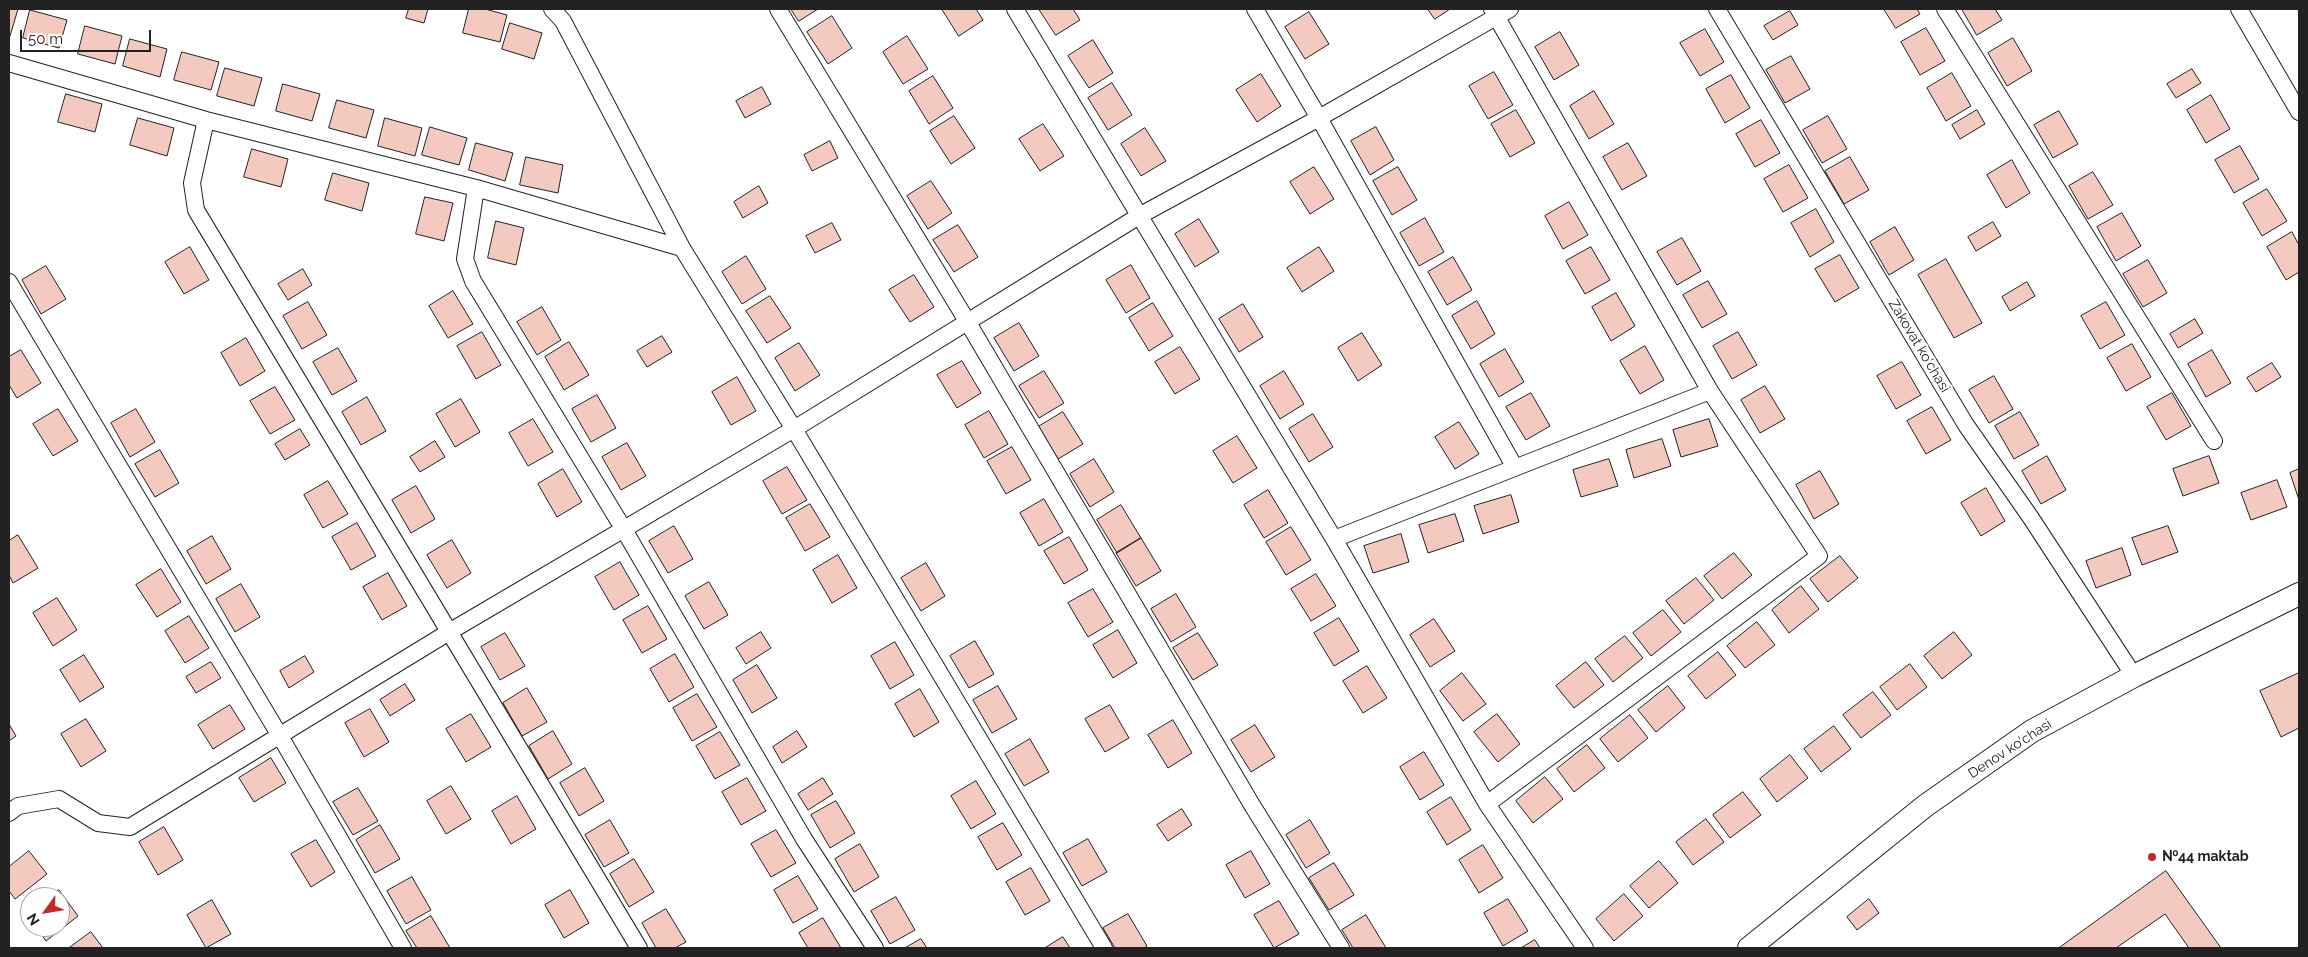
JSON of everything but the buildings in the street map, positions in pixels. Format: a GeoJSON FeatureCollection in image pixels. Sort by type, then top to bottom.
{"type":"FeatureCollection","features":[{"type":"Feature","properties":{"kind":"street"},"geometry":{"type":"LineString","coordinates":[[552,9],[563,21],[682,248],[794,429],[1104,948]]}},
{"type":"Feature","properties":{"kind":"street"},"geometry":{"type":"LineString","coordinates":[[778,9],[967,321],[1252,805],[1341,948]]}},
{"type":"Feature","properties":{"kind":"street"},"geometry":{"type":"LineString","coordinates":[[1014,9],[1334,539],[1487,804],[1585,948]]}},
{"type":"Feature","properties":{"kind":"street"},"geometry":{"type":"LineString","coordinates":[[1255,9],[1319,118],[1514,466]]}},
{"type":"Feature","properties":{"kind":"street","name":"Zakovat ko'chasi"},"geometry":{"type":"LineString","coordinates":[[1717,9],[1966,425],[2031,518],[2134,676]]}},
{"type":"Feature","properties":{"kind":"street"},"geometry":{"type":"LineString","coordinates":[[1945,9],[2214,441]]}},
{"type":"Feature","properties":{"kind":"street"},"geometry":{"type":"LineString","coordinates":[[2239,9],[2299,112]]}},
{"type":"Feature","properties":{"kind":"street"},"geometry":{"type":"LineString","coordinates":[[9,813],[18,806],[59,798],[98,823],[130,827],[449,632],[794,429],[1140,216],[1319,118],[1500,11],[1710,391],[1819,556],[1487,804]]}},
{"type":"Feature","properties":{"kind":"street"},"geometry":{"type":"LineString","coordinates":[[9,63],[206,120],[476,188],[682,248]]}},
{"type":"Feature","properties":{"kind":"street"},"geometry":{"type":"LineString","coordinates":[[206,120],[192,183],[196,210],[639,948]]}},
{"type":"Feature","properties":{"kind":"street"},"geometry":{"type":"LineString","coordinates":[[476,188],[465,258],[473,281],[623,528],[804,839],[875,948]]}},
{"type":"Feature","properties":{"kind":"street"},"geometry":{"type":"LineString","coordinates":[[9,282],[280,736],[403,948]]}},
{"type":"Feature","properties":{"kind":"street"},"geometry":{"type":"LineString","coordinates":[[1334,539],[1514,466],[1710,391]]}},
{"type":"Feature","properties":{"kind":"street","name":"Denov ko'chasi"},"geometry":{"type":"LineString","coordinates":[[1749,948],[1925,806],[2032,731],[2134,676],[2299,594]]}},
{"type":"Feature","properties":{"kind":"place","name":"№44 maktab"},"geometry":{"type":"Point","coordinates":[2152,857]}}]}
